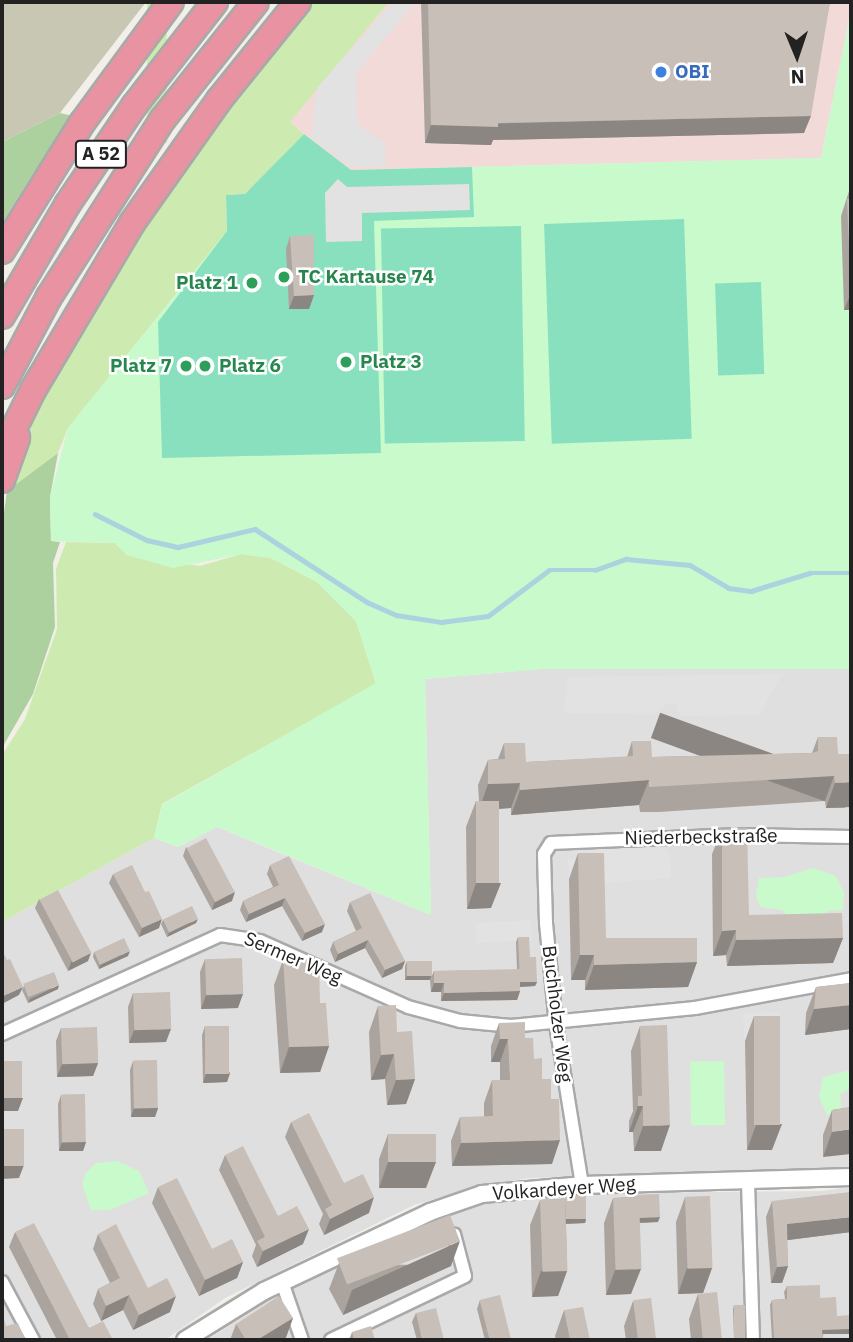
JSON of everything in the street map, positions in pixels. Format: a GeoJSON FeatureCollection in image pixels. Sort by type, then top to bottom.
{"type":"FeatureCollection","features":[{"type":"Feature","properties":{"kind":"highway"},"geometry":{"type":"LineString","coordinates":[[2,251],[82,123],[171,2]]}},
{"type":"Feature","properties":{"kind":"highway","name":"A 52"},"geometry":{"type":"LineString","coordinates":[[2,316],[66,205],[134,106],[215,2]]}},
{"type":"Feature","properties":{"kind":"highway","name":"A 52"},"geometry":{"type":"LineString","coordinates":[[2,386],[49,298],[163,119],[256,2]]}},
{"type":"Feature","properties":{"kind":"highway"},"geometry":{"type":"LineString","coordinates":[[2,453],[38,380],[175,160],[298,2]]}},
{"type":"Feature","properties":{"kind":"highway"},"geometry":{"type":"LineString","coordinates":[[2,480],[38,380]]}},
{"type":"Feature","properties":{"kind":"street","name":"Niederbeckstraße"},"geometry":{"type":"LineString","coordinates":[[551,843],[740,835],[851,837]]}},
{"type":"Feature","properties":{"kind":"street","name":"Buchholzer Weg"},"geometry":{"type":"LineString","coordinates":[[551,843],[544,854],[556,1025],[582,1185]]}},
{"type":"Feature","properties":{"kind":"street","name":"Sermer Weg"},"geometry":{"type":"LineString","coordinates":[[2,1034],[208,938],[237,934],[439,1017],[511,1026],[556,1025]]}},
{"type":"Feature","properties":{"kind":"street"},"geometry":{"type":"LineString","coordinates":[[556,1025],[695,1008],[851,979]]}},
{"type":"Feature","properties":{"kind":"street","name":"Volkardeyer Weg"},"geometry":{"type":"LineString","coordinates":[[186,1340],[282,1282],[445,1207],[482,1194],[582,1185],[851,1177]]}},
{"type":"Feature","properties":{"kind":"street"},"geometry":{"type":"LineString","coordinates":[[748,1182],[753,1340]]}},
{"type":"Feature","properties":{"kind":"street"},"geometry":{"type":"LineString","coordinates":[[331,1340],[464,1276],[445,1207]]}},
{"type":"Feature","properties":{"kind":"street"},"geometry":{"type":"LineString","coordinates":[[2,1282],[33,1340]]}},
{"type":"Feature","properties":{"kind":"street"},"geometry":{"type":"LineString","coordinates":[[282,1282],[302,1340]]}},
{"type":"Feature","properties":{"kind":"shaded area"},"geometry":{"type":"Polygon","coordinates":[[[2,2],[146,2],[60,113],[2,142],[2,2]]]}},
{"type":"Feature","properties":{"kind":"shaded area"},"geometry":{"type":"Polygon","coordinates":[[[389,2],[851,2],[851,10],[821,158],[351,170],[289,122],[389,2]]]}},
{"type":"Feature","properties":{"kind":"shaded area"},"geometry":{"type":"Polygon","coordinates":[[[393,2],[416,2],[356,73],[357,124],[385,143],[386,166],[350,166],[311,138],[317,88],[393,2]]]}},
{"type":"Feature","properties":{"kind":"shaded area"},"geometry":{"type":"Polygon","coordinates":[[[338,179],[347,187],[469,184],[470,210],[362,213],[362,241],[326,242],[325,193],[338,179]]]}},
{"type":"Feature","properties":{"kind":"shaded area"},"geometry":{"type":"Polygon","coordinates":[[[541,669],[851,669],[851,1168],[529,1178],[476,1187],[414,1205],[225,1298],[165,1340],[2,1340],[2,922],[154,838],[178,847],[217,827],[431,915],[425,679],[541,669]]]}},
{"type":"Feature","properties":{"kind":"shaded area"},"geometry":{"type":"Polygon","coordinates":[[[782,674],[759,715],[681,716],[676,704],[666,704],[655,714],[564,713],[568,677],[782,674]]]}},
{"type":"Feature","properties":{"kind":"shaded area"},"geometry":{"type":"Polygon","coordinates":[[[664,847],[671,859],[671,878],[604,883],[569,879],[568,859],[576,858],[576,852],[583,849],[664,847]]]}},
{"type":"Feature","properties":{"kind":"shaded area"},"geometry":{"type":"Polygon","coordinates":[[[531,920],[532,940],[476,943],[475,923],[531,920]]]}},
{"type":"Feature","properties":{"kind":"shaded area"},"geometry":{"type":"Polygon","coordinates":[[[779,1012],[780,1038],[744,1039],[743,1013],[779,1012]]]}},
{"type":"Feature","properties":{"kind":"shaded area"},"geometry":{"type":"Polygon","coordinates":[[[851,1187],[851,1340],[207,1340],[269,1300],[414,1228],[476,1205],[531,1194],[822,1191],[851,1187]]]}},
{"type":"Feature","properties":{"kind":"green space"},"geometry":{"type":"Polygon","coordinates":[[[147,2],[167,2],[167,143],[147,143],[147,2]]]}},
{"type":"Feature","properties":{"kind":"green space"},"geometry":{"type":"Polygon","coordinates":[[[312,2],[389,2],[290,122],[304,134],[245,194],[226,195],[227,231],[68,428],[58,453],[7,491],[50,376],[185,161],[254,68],[312,2]]]}},
{"type":"Feature","properties":{"kind":"green space"},"geometry":{"type":"Polygon","coordinates":[[[851,10],[851,669],[542,669],[425,679],[431,915],[218,827],[178,847],[154,838],[162,805],[376,683],[356,621],[317,582],[271,558],[241,554],[173,568],[127,555],[115,543],[51,541],[50,497],[68,428],[227,231],[226,195],[245,194],[304,134],[351,170],[821,158],[851,10]]]}},
{"type":"Feature","properties":{"kind":"green space"},"geometry":{"type":"Polygon","coordinates":[[[60,113],[77,117],[34,172],[2,223],[2,142],[60,113]]]}},
{"type":"Feature","properties":{"kind":"green space","name":"TC Kartause 74"},"geometry":{"type":"Polygon","coordinates":[[[304,134],[351,170],[472,167],[474,217],[374,221],[381,453],[162,458],[158,322],[227,231],[226,195],[245,194],[304,134]]]}},
{"type":"Feature","properties":{"kind":"green space"},"geometry":{"type":"Polygon","coordinates":[[[684,219],[692,439],[552,444],[544,224],[684,219]]]}},
{"type":"Feature","properties":{"kind":"green space"},"geometry":{"type":"Polygon","coordinates":[[[521,226],[525,441],[385,443],[381,228],[521,226]]]}},
{"type":"Feature","properties":{"kind":"green space"},"geometry":{"type":"Polygon","coordinates":[[[761,282],[764,374],[718,376],[715,284],[761,282]]]}},
{"type":"Feature","properties":{"kind":"green space"},"geometry":{"type":"Polygon","coordinates":[[[58,453],[50,497],[51,541],[60,542],[53,563],[55,627],[33,694],[2,748],[2,527],[7,491],[58,453]]]}},
{"type":"Feature","properties":{"kind":"green space"},"geometry":{"type":"Polygon","coordinates":[[[66,542],[115,543],[127,555],[200,566],[241,554],[271,558],[317,582],[356,621],[376,684],[162,804],[154,838],[2,922],[2,755],[25,719],[57,629],[56,569],[66,542]]]}},
{"type":"Feature","properties":{"kind":"green space"},"geometry":{"type":"Polygon","coordinates":[[[813,868],[836,876],[844,893],[843,910],[827,911],[821,919],[792,920],[782,910],[761,907],[756,897],[759,878],[784,877],[813,868]]]}},
{"type":"Feature","properties":{"kind":"green space"},"geometry":{"type":"Polygon","coordinates":[[[724,1061],[725,1125],[691,1126],[690,1062],[724,1061]]]}},
{"type":"Feature","properties":{"kind":"green space"},"geometry":{"type":"Polygon","coordinates":[[[850,1070],[851,1088],[840,1094],[842,1114],[827,1115],[819,1097],[823,1077],[850,1070]]]}},
{"type":"Feature","properties":{"kind":"green space"},"geometry":{"type":"Polygon","coordinates":[[[117,1161],[139,1171],[149,1193],[110,1210],[91,1210],[82,1184],[85,1174],[96,1163],[117,1161]]]}},
{"type":"Feature","properties":{"kind":"building"},"geometry":{"type":"Polygon","coordinates":[[[428,2],[830,2],[811,116],[498,123],[498,127],[431,125],[428,2]]]}},
{"type":"Feature","properties":{"kind":"building"},"geometry":{"type":"Polygon","coordinates":[[[847,199],[851,199],[851,293],[847,199]]]}},
{"type":"Feature","properties":{"kind":"building"},"geometry":{"type":"Polygon","coordinates":[[[314,235],[314,295],[294,296],[290,236],[314,235]]]}},
{"type":"Feature","properties":{"kind":"building"},"geometry":{"type":"Polygon","coordinates":[[[818,737],[837,737],[838,754],[851,754],[851,782],[835,783],[834,776],[649,787],[649,780],[520,790],[520,783],[488,784],[488,760],[505,759],[504,743],[525,743],[526,762],[633,756],[632,741],[651,741],[652,757],[812,753],[818,751],[818,737]]]}},
{"type":"Feature","properties":{"kind":"building"},"geometry":{"type":"Polygon","coordinates":[[[476,801],[499,801],[499,883],[476,883],[476,801]]]}},
{"type":"Feature","properties":{"kind":"building"},"geometry":{"type":"Polygon","coordinates":[[[747,828],[749,915],[842,913],[843,938],[736,940],[736,930],[722,931],[722,829],[747,828]]]}},
{"type":"Feature","properties":{"kind":"building"},"geometry":{"type":"Polygon","coordinates":[[[206,838],[235,892],[215,902],[187,848],[206,838]]]}},
{"type":"Feature","properties":{"kind":"building"},"geometry":{"type":"Polygon","coordinates":[[[578,853],[604,853],[606,938],[697,938],[697,962],[594,965],[594,955],[580,955],[578,853]]]}},
{"type":"Feature","properties":{"kind":"building"},"geometry":{"type":"Polygon","coordinates":[[[289,856],[325,924],[305,933],[285,898],[249,914],[243,901],[279,885],[270,865],[289,856]]]}},
{"type":"Feature","properties":{"kind":"building"},"geometry":{"type":"Polygon","coordinates":[[[132,865],[145,892],[149,891],[162,919],[142,928],[113,874],[132,865]]]}},
{"type":"Feature","properties":{"kind":"building"},"geometry":{"type":"Polygon","coordinates":[[[58,890],[91,953],[73,963],[39,900],[58,890]]]}},
{"type":"Feature","properties":{"kind":"building"},"geometry":{"type":"Polygon","coordinates":[[[370,893],[405,961],[385,970],[368,940],[338,954],[333,942],[362,928],[350,902],[370,893]]]}},
{"type":"Feature","properties":{"kind":"building"},"geometry":{"type":"Polygon","coordinates":[[[192,906],[198,919],[169,932],[163,920],[192,906]]]}},
{"type":"Feature","properties":{"kind":"building"},"geometry":{"type":"Polygon","coordinates":[[[518,937],[529,937],[530,957],[536,957],[537,982],[520,982],[518,937]]]}},
{"type":"Feature","properties":{"kind":"building"},"geometry":{"type":"Polygon","coordinates":[[[124,938],[130,951],[100,965],[94,952],[124,938]]]}},
{"type":"Feature","properties":{"kind":"building"},"geometry":{"type":"Polygon","coordinates":[[[2,950],[7,960],[10,959],[23,987],[3,996],[2,994],[2,950]]]}},
{"type":"Feature","properties":{"kind":"building"},"geometry":{"type":"Polygon","coordinates":[[[242,958],[243,994],[206,995],[205,959],[242,958]]]}},
{"type":"Feature","properties":{"kind":"building"},"geometry":{"type":"Polygon","coordinates":[[[319,959],[320,1003],[326,1003],[329,1046],[289,1047],[283,960],[319,959]]]}},
{"type":"Feature","properties":{"kind":"building"},"geometry":{"type":"Polygon","coordinates":[[[407,961],[432,961],[432,976],[407,976],[407,961]]]}},
{"type":"Feature","properties":{"kind":"building"},"geometry":{"type":"Polygon","coordinates":[[[520,969],[520,991],[444,993],[444,983],[434,983],[434,971],[520,969]]]}},
{"type":"Feature","properties":{"kind":"building"},"geometry":{"type":"Polygon","coordinates":[[[54,972],[59,985],[28,997],[23,984],[54,972]]]}},
{"type":"Feature","properties":{"kind":"building"},"geometry":{"type":"Polygon","coordinates":[[[851,983],[851,1005],[814,1009],[816,987],[851,983]]]}},
{"type":"Feature","properties":{"kind":"building"},"geometry":{"type":"Polygon","coordinates":[[[170,992],[171,1029],[134,1030],[133,993],[170,992]]]}},
{"type":"Feature","properties":{"kind":"building"},"geometry":{"type":"Polygon","coordinates":[[[396,1005],[397,1032],[412,1031],[415,1079],[396,1080],[394,1054],[381,1055],[378,1006],[396,1005]]]}},
{"type":"Feature","properties":{"kind":"building"},"geometry":{"type":"Polygon","coordinates":[[[754,1016],[780,1016],[780,1125],[754,1125],[754,1016]]]}},
{"type":"Feature","properties":{"kind":"building"},"geometry":{"type":"Polygon","coordinates":[[[525,1022],[525,1038],[533,1038],[534,1059],[542,1058],[542,1079],[551,1079],[551,1099],[559,1099],[560,1140],[461,1143],[460,1117],[493,1116],[492,1080],[510,1080],[508,1039],[500,1039],[499,1023],[525,1022]]]}},
{"type":"Feature","properties":{"kind":"building"},"geometry":{"type":"Polygon","coordinates":[[[667,1025],[670,1125],[643,1126],[643,1106],[638,1106],[638,1096],[642,1096],[640,1026],[667,1025]]]}},
{"type":"Feature","properties":{"kind":"building"},"geometry":{"type":"Polygon","coordinates":[[[205,1026],[229,1026],[229,1074],[205,1074],[205,1026]]]}},
{"type":"Feature","properties":{"kind":"building"},"geometry":{"type":"Polygon","coordinates":[[[97,1027],[98,1063],[62,1064],[61,1028],[97,1027]]]}},
{"type":"Feature","properties":{"kind":"building"},"geometry":{"type":"Polygon","coordinates":[[[133,1060],[157,1060],[158,1108],[134,1108],[133,1060]]]}},
{"type":"Feature","properties":{"kind":"building"},"geometry":{"type":"Polygon","coordinates":[[[2,1061],[22,1061],[22,1098],[2,1098],[2,1061]]]}},
{"type":"Feature","properties":{"kind":"building"},"geometry":{"type":"Polygon","coordinates":[[[61,1094],[85,1094],[86,1142],[62,1142],[61,1094]]]}},
{"type":"Feature","properties":{"kind":"building"},"geometry":{"type":"Polygon","coordinates":[[[851,1107],[851,1129],[832,1132],[832,1110],[851,1107]]]}},
{"type":"Feature","properties":{"kind":"building"},"geometry":{"type":"Polygon","coordinates":[[[309,1113],[344,1183],[363,1174],[374,1197],[330,1219],[325,1209],[332,1205],[291,1122],[309,1113]]]}},
{"type":"Feature","properties":{"kind":"building"},"geometry":{"type":"Polygon","coordinates":[[[2,1129],[24,1129],[24,1166],[2,1166],[2,1129]]]}},
{"type":"Feature","properties":{"kind":"building"},"geometry":{"type":"Polygon","coordinates":[[[388,1134],[436,1134],[436,1162],[388,1162],[388,1134]]]}},
{"type":"Feature","properties":{"kind":"building"},"geometry":{"type":"Polygon","coordinates":[[[243,1146],[278,1216],[297,1206],[309,1229],[263,1251],[257,1241],[265,1237],[225,1155],[243,1146]]]}},
{"type":"Feature","properties":{"kind":"building"},"geometry":{"type":"Polygon","coordinates":[[[177,1178],[212,1249],[232,1239],[243,1262],[205,1280],[158,1187],[177,1178]]]}},
{"type":"Feature","properties":{"kind":"building"},"geometry":{"type":"Polygon","coordinates":[[[851,1192],[851,1217],[787,1224],[788,1266],[777,1267],[772,1201],[851,1192]]]}},
{"type":"Feature","properties":{"kind":"building"},"geometry":{"type":"Polygon","coordinates":[[[659,1194],[660,1217],[639,1218],[639,1197],[635,1195],[659,1194]]]}},
{"type":"Feature","properties":{"kind":"building"},"geometry":{"type":"Polygon","coordinates":[[[586,1195],[586,1219],[566,1219],[565,1199],[562,1199],[562,1196],[586,1195]]]}},
{"type":"Feature","properties":{"kind":"building"},"geometry":{"type":"Polygon","coordinates":[[[710,1196],[713,1268],[688,1269],[685,1197],[710,1196]]]}},
{"type":"Feature","properties":{"kind":"building"},"geometry":{"type":"Polygon","coordinates":[[[639,1197],[642,1269],[616,1270],[613,1198],[639,1197]]]}},
{"type":"Feature","properties":{"kind":"building"},"geometry":{"type":"Polygon","coordinates":[[[565,1199],[568,1271],[543,1272],[540,1200],[565,1199]]]}},
{"type":"Feature","properties":{"kind":"building"},"geometry":{"type":"Polygon","coordinates":[[[450,1215],[460,1241],[347,1285],[337,1258],[450,1215]]]}},
{"type":"Feature","properties":{"kind":"building"},"geometry":{"type":"Polygon","coordinates":[[[34,1223],[89,1328],[103,1321],[113,1340],[70,1340],[15,1232],[34,1223]]]}},
{"type":"Feature","properties":{"kind":"building"},"geometry":{"type":"Polygon","coordinates":[[[116,1224],[148,1288],[167,1278],[176,1296],[139,1315],[129,1295],[106,1306],[98,1289],[120,1278],[98,1234],[116,1224]]]}},
{"type":"Feature","properties":{"kind":"building"},"geometry":{"type":"Polygon","coordinates":[[[820,1285],[820,1298],[836,1297],[837,1316],[851,1315],[851,1329],[822,1330],[823,1340],[774,1340],[772,1300],[787,1299],[787,1286],[820,1285]]]}},
{"type":"Feature","properties":{"kind":"building"},"geometry":{"type":"Polygon","coordinates":[[[717,1292],[722,1340],[703,1340],[698,1294],[717,1292]]]}},
{"type":"Feature","properties":{"kind":"building"},"geometry":{"type":"Polygon","coordinates":[[[500,1295],[511,1340],[490,1340],[480,1300],[500,1295]]]}},
{"type":"Feature","properties":{"kind":"building"},"geometry":{"type":"Polygon","coordinates":[[[279,1296],[293,1318],[257,1340],[246,1340],[236,1324],[279,1296]]]}},
{"type":"Feature","properties":{"kind":"building"},"geometry":{"type":"Polygon","coordinates":[[[651,1298],[656,1340],[638,1340],[633,1300],[651,1298]]]}},
{"type":"Feature","properties":{"kind":"building"},"geometry":{"type":"Polygon","coordinates":[[[734,1305],[745,1305],[745,1340],[734,1340],[734,1305]]]}},
{"type":"Feature","properties":{"kind":"building"},"geometry":{"type":"Polygon","coordinates":[[[583,1307],[590,1340],[570,1340],[564,1310],[583,1307]]]}},
{"type":"Feature","properties":{"kind":"building"},"geometry":{"type":"Polygon","coordinates":[[[436,1308],[444,1340],[422,1340],[416,1313],[436,1308]]]}},
{"type":"Feature","properties":{"kind":"building"},"geometry":{"type":"Polygon","coordinates":[[[2,1312],[6,1326],[18,1323],[25,1340],[4,1340],[2,1312]]]}},
{"type":"Feature","properties":{"kind":"building"},"geometry":{"type":"Polygon","coordinates":[[[371,1326],[375,1340],[354,1340],[352,1332],[371,1326]]]}},
{"type":"Feature","properties":{"kind":"waterway"},"geometry":{"type":"LineString","coordinates":[[95,514],[147,540],[178,547],[255,529],[367,602],[396,615],[441,622],[488,616],[549,570],[595,570],[626,559],[690,565],[729,588],[751,591],[810,573],[851,573]]}},
{"type":"Feature","properties":{"kind":"place","name":"OBI"},"geometry":{"type":"Point","coordinates":[661,72]}},
{"type":"Feature","properties":{"kind":"place","name":"TC Kartause 74"},"geometry":{"type":"Point","coordinates":[284,277]}},
{"type":"Feature","properties":{"kind":"place","name":"Platz 1"},"geometry":{"type":"Point","coordinates":[252,283]}},
{"type":"Feature","properties":{"kind":"place","name":"Platz 3"},"geometry":{"type":"Point","coordinates":[346,362]}},
{"type":"Feature","properties":{"kind":"place","name":"Platz 7"},"geometry":{"type":"Point","coordinates":[186,366]}},
{"type":"Feature","properties":{"kind":"place","name":"Platz 6"},"geometry":{"type":"Point","coordinates":[205,366]}}]}
